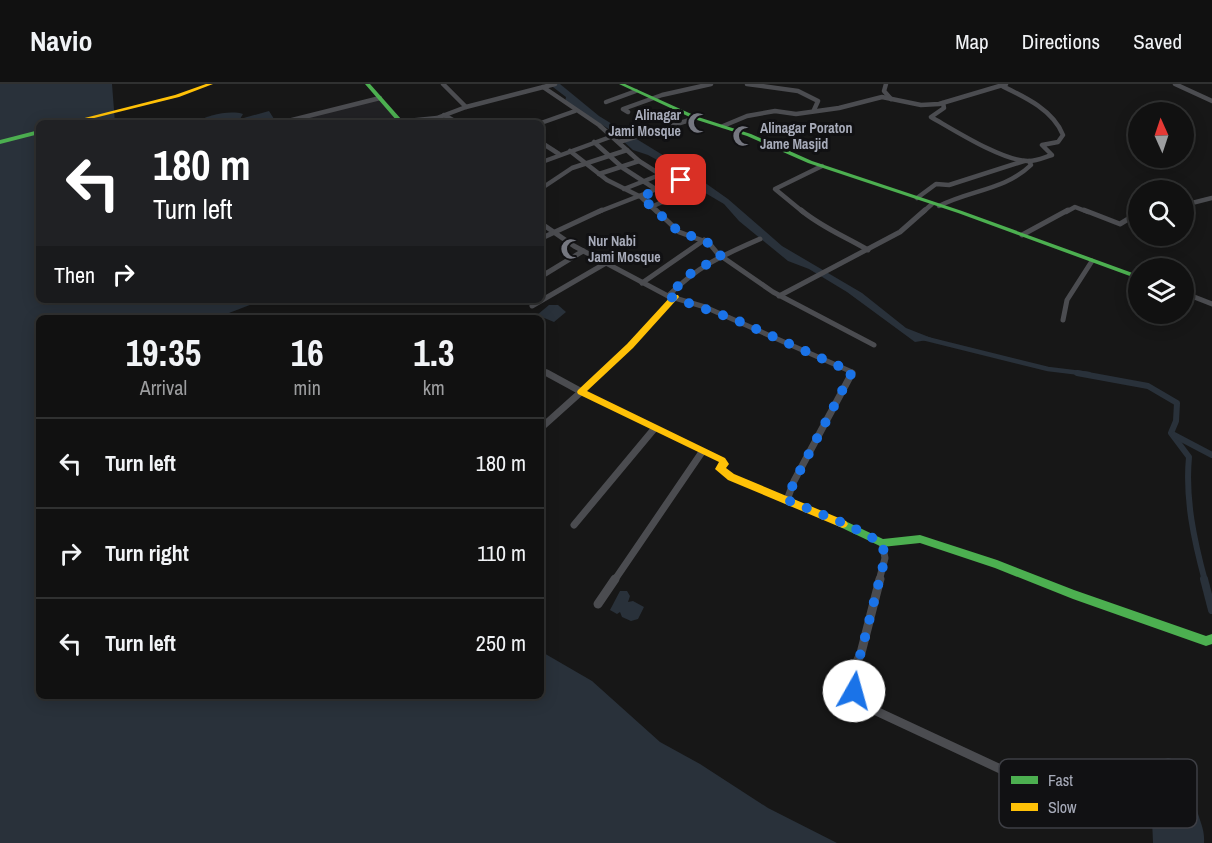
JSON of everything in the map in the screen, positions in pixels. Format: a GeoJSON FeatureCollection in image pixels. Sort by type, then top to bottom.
{"type":"FeatureCollection","features":[{"type":"Feature","properties":{"kind":"street"},"geometry":{"type":"LineString","coordinates":[[80,120],[177,96],[211,84]]}},
{"type":"Feature","properties":{"kind":"street"},"geometry":{"type":"LineString","coordinates":[[88,120],[179,97],[216,84]]}},
{"type":"Feature","properties":{"kind":"street"},"geometry":{"type":"LineString","coordinates":[[366,84],[399,120]]}},
{"type":"Feature","properties":{"kind":"street"},"geometry":{"type":"LineString","coordinates":[[443,84],[466,107]]}},
{"type":"Feature","properties":{"kind":"street"},"geometry":{"type":"LineString","coordinates":[[422,120],[555,84]]}},
{"type":"Feature","properties":{"kind":"street"},"geometry":{"type":"LineString","coordinates":[[621,84],[696,118],[723,126],[822,166],[1128,274]]}},
{"type":"Feature","properties":{"kind":"street"},"geometry":{"type":"LineString","coordinates":[[628,112],[623,109],[652,98],[711,84]]}},
{"type":"Feature","properties":{"kind":"street"},"geometry":{"type":"LineString","coordinates":[[747,84],[798,91],[818,101],[814,110]]}},
{"type":"Feature","properties":{"kind":"street"},"geometry":{"type":"LineString","coordinates":[[886,84],[884,91],[891,99]]}},
{"type":"Feature","properties":{"kind":"street"},"geometry":{"type":"LineString","coordinates":[[1174,84],[1212,101]]}},
{"type":"Feature","properties":{"kind":"street"},"geometry":{"type":"LineString","coordinates":[[723,126],[747,116],[775,111],[795,114],[839,108],[879,97],[923,105],[943,103],[1004,85],[1046,111],[1062,129],[1063,135],[1058,142],[1042,145],[1052,155],[949,185],[940,183],[932,186],[917,198]]}},
{"type":"Feature","properties":{"kind":"street"},"geometry":{"type":"LineString","coordinates":[[543,87],[613,136],[639,161],[674,183]]}},
{"type":"Feature","properties":{"kind":"street"},"geometry":{"type":"LineString","coordinates":[[606,102],[636,91]]}},
{"type":"Feature","properties":{"kind":"street"},"geometry":{"type":"LineString","coordinates":[[292,120],[380,98]]}},
{"type":"Feature","properties":{"kind":"street"},"geometry":{"type":"LineString","coordinates":[[779,296],[900,232],[936,205],[1010,180],[1030,165],[1026,161],[978,144],[939,123],[931,117],[944,108],[943,103]]}},
{"type":"Feature","properties":{"kind":"street"},"geometry":{"type":"LineString","coordinates":[[544,122],[575,111]]}},
{"type":"Feature","properties":{"kind":"street"},"geometry":{"type":"LineString","coordinates":[[444,115],[453,120]]}},
{"type":"Feature","properties":{"kind":"street"},"geometry":{"type":"LineString","coordinates":[[620,142],[696,118]]}},
{"type":"Feature","properties":{"kind":"street"},"geometry":{"type":"LineString","coordinates":[[0,141],[36,132]]}},
{"type":"Feature","properties":{"kind":"street"},"geometry":{"type":"LineString","coordinates":[[544,161],[613,136]]}},
{"type":"Feature","properties":{"kind":"street"},"geometry":{"type":"LineString","coordinates":[[594,142],[623,168],[657,190]]}},
{"type":"Feature","properties":{"kind":"street"},"geometry":{"type":"LineString","coordinates":[[544,144],[560,154]]}},
{"type":"Feature","properties":{"kind":"street"},"geometry":{"type":"LineString","coordinates":[[544,186],[561,173],[584,163],[627,150]]}},
{"type":"Feature","properties":{"kind":"street"},"geometry":{"type":"LineString","coordinates":[[570,151],[600,174],[641,197],[679,232],[704,240],[721,256],[779,296],[874,345]]}},
{"type":"Feature","properties":{"kind":"street"},"geometry":{"type":"LineString","coordinates":[[600,174],[639,161]]}},
{"type":"Feature","properties":{"kind":"street"},"geometry":{"type":"LineString","coordinates":[[822,166],[775,189],[815,222],[827,226],[868,250]]}},
{"type":"Feature","properties":{"kind":"street"},"geometry":{"type":"LineString","coordinates":[[624,189],[662,174]]}},
{"type":"Feature","properties":{"kind":"street"},"geometry":{"type":"LineString","coordinates":[[544,237],[681,180]]}},
{"type":"Feature","properties":{"kind":"street"},"geometry":{"type":"LineString","coordinates":[[651,207],[694,188]]}},
{"type":"Feature","properties":{"kind":"street"},"geometry":{"type":"LineString","coordinates":[[1194,202],[1212,198]]}},
{"type":"Feature","properties":{"kind":"street"},"geometry":{"type":"LineString","coordinates":[[1022,235],[1075,207],[1120,224],[1128,219]]}},
{"type":"Feature","properties":{"kind":"street"},"geometry":{"type":"LineString","coordinates":[[544,226],[583,251],[642,283],[734,319],[852,372],[799,472],[787,500]]}},
{"type":"Feature","properties":{"kind":"street"},"geometry":{"type":"LineString","coordinates":[[892,228],[900,232]]}},
{"type":"Feature","properties":{"kind":"street"},"geometry":{"type":"LineString","coordinates":[[544,426],[630,346],[690,274],[721,256],[760,239]]}},
{"type":"Feature","properties":{"kind":"street"},"geometry":{"type":"LineString","coordinates":[[642,283],[704,240]]}},
{"type":"Feature","properties":{"kind":"street"},"geometry":{"type":"LineString","coordinates":[[544,275],[583,251]]}},
{"type":"Feature","properties":{"kind":"street"},"geometry":{"type":"LineString","coordinates":[[1063,320],[1067,300],[1092,261]]}},
{"type":"Feature","properties":{"kind":"street"},"geometry":{"type":"LineString","coordinates":[[544,299],[606,263]]}},
{"type":"Feature","properties":{"kind":"street"},"geometry":{"type":"LineString","coordinates":[[1194,297],[1212,304]]}},
{"type":"Feature","properties":{"kind":"street"},"geometry":{"type":"LineString","coordinates":[[532,306],[537,303]]}},
{"type":"Feature","properties":{"kind":"street"},"geometry":{"type":"LineString","coordinates":[[544,371],[654,429],[722,460],[724,464],[720,469],[731,477],[848,525],[882,543],[920,539],[997,564],[1073,594],[1195,637],[1212,639]]}},
{"type":"Feature","properties":{"kind":"street"},"geometry":{"type":"LineString","coordinates":[[574,525],[654,429]]}},
{"type":"Feature","properties":{"kind":"street"},"geometry":{"type":"LineString","coordinates":[[598,604],[702,452]]}},
{"type":"Feature","properties":{"kind":"street"},"geometry":{"type":"LineString","coordinates":[[882,543],[885,558],[861,653],[852,673],[854,691],[876,711],[999,767]]}},
{"type":"Feature","properties":{"kind":"shaded area"},"geometry":{"type":"Polygon","coordinates":[[[0,84],[112,84],[115,120],[36,120],[36,303],[255,303],[224,315],[36,315],[36,699],[544,699],[544,653],[592,681],[660,742],[700,764],[768,808],[837,843],[0,843],[0,84]]]}},
{"type":"Feature","properties":{"kind":"shaded area"},"geometry":{"type":"Polygon","coordinates":[[[549,84],[560,84],[599,116],[684,168],[728,199],[782,246],[862,293],[906,328],[934,339],[915,342],[847,292],[809,269],[788,261],[739,221],[724,204],[690,184],[674,169],[633,150],[612,131],[565,102],[566,97],[549,84]]]}},
{"type":"Feature","properties":{"kind":"shaded area"},"geometry":{"type":"Polygon","coordinates":[[[380,99],[396,120],[297,120],[380,99]]]}},
{"type":"Feature","properties":{"kind":"shaded area"},"geometry":{"type":"Polygon","coordinates":[[[269,111],[275,120],[201,120],[218,114],[232,113],[243,114],[240,119],[269,111]]]}},
{"type":"Feature","properties":{"kind":"shaded area"},"geometry":{"type":"Polygon","coordinates":[[[549,305],[558,305],[566,312],[554,322],[544,318],[544,315],[537,315],[549,305]]]}},
{"type":"Feature","properties":{"kind":"shaded area"},"geometry":{"type":"Polygon","coordinates":[[[620,591],[627,591],[630,596],[628,602],[633,601],[644,607],[638,619],[631,621],[622,617],[620,612],[617,614],[610,610],[620,591]]]}},
{"type":"Feature","properties":{"kind":"shaded area"},"geometry":{"type":"Polygon","coordinates":[[[1197,810],[1204,843],[1153,843],[1152,828],[1197,828],[1197,810]]]}},
{"type":"Feature","properties":{"kind":"waterway"},"geometry":{"type":"LineString","coordinates":[[923,338],[1048,369],[1089,374]]}},
{"type":"Feature","properties":{"kind":"waterway"},"geometry":{"type":"LineString","coordinates":[[1077,373],[1148,386],[1177,403],[1176,421],[1171,433],[1189,457],[1188,488],[1191,519],[1205,581]]}},
{"type":"Feature","properties":{"kind":"waterway"},"geometry":{"type":"LineString","coordinates":[[1174,435],[1212,455]]}},
{"type":"Feature","properties":{"kind":"waterway"},"geometry":{"type":"LineString","coordinates":[[1204,579],[1212,610]]}},
{"type":"Feature","properties":{"kind":"traffic: fast"},"geometry":{"type":"LineString","coordinates":[[367,84],[399,120]]}},
{"type":"Feature","properties":{"kind":"traffic: fast"},"geometry":{"type":"LineString","coordinates":[[621,84],[696,118],[749,135],[810,162],[960,212],[1128,273]]}},
{"type":"Feature","properties":{"kind":"traffic: fast"},"geometry":{"type":"LineString","coordinates":[[0,142],[36,133]]}},
{"type":"Feature","properties":{"kind":"traffic: fast"},"geometry":{"type":"LineString","coordinates":[[843,524],[882,543],[920,539],[997,564],[1073,594],[1206,641],[1212,639]]}},
{"type":"Feature","properties":{"kind":"traffic: slow"},"geometry":{"type":"LineString","coordinates":[[80,120],[177,96],[211,84]]}},
{"type":"Feature","properties":{"kind":"traffic: slow"},"geometry":{"type":"LineString","coordinates":[[675,297],[630,346],[581,392],[722,460],[724,464],[720,469],[731,477],[843,524]]}},
{"type":"Feature","properties":{"kind":"place","name":"Alinagar Jami Mosque"},"geometry":{"type":"Point","coordinates":[698,123]}},
{"type":"Feature","properties":{"kind":"place","name":"Alinagar Poraton Jame Masjid"},"geometry":{"type":"Point","coordinates":[743,136]}},
{"type":"Feature","properties":{"kind":"place","name":"Nur Nabi Jami Mosque"},"geometry":{"type":"Point","coordinates":[571,249]}},
{"type":"Feature","properties":{"kind":"route"},"geometry":{"type":"LineString","coordinates":[[681,180],[641,197],[679,232],[706,241],[721,256],[690,274],[668,296],[705,307],[852,372],[794,482],[787,500],[848,525],[882,543],[885,558],[861,653],[852,673],[854,691]]}}]}
